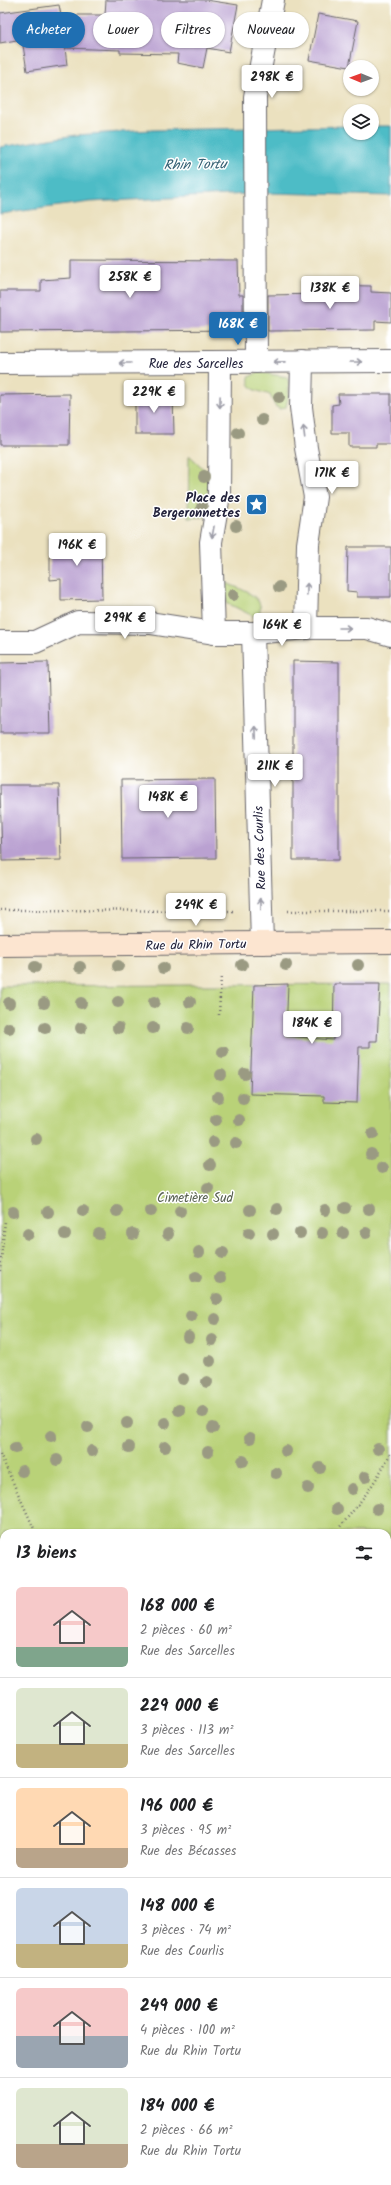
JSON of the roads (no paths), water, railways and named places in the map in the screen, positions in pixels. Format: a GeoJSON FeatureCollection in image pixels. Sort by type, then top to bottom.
{"type":"FeatureCollection","features":[{"type":"Feature","properties":{"kind":"street"},"geometry":{"type":"LineString","coordinates":[[256,362],[255,97],[273,0]]}},
{"type":"Feature","properties":{"kind":"street","name":"Rue des Sarcelles"},"geometry":{"type":"LineString","coordinates":[[0,363],[391,361]]}},
{"type":"Feature","properties":{"kind":"street"},"geometry":{"type":"LineString","coordinates":[[302,362],[301,407],[315,497],[308,544],[306,628]]}},
{"type":"Feature","properties":{"kind":"street"},"geometry":{"type":"LineString","coordinates":[[214,633],[211,542],[219,495],[220,363]]}},
{"type":"Feature","properties":{"kind":"street"},"geometry":{"type":"LineString","coordinates":[[0,642],[35,642],[78,622],[150,623],[214,633],[253,633],[306,628],[367,628],[391,635]]}},
{"type":"Feature","properties":{"kind":"street","name":"Rue des Courlis"},"geometry":{"type":"LineString","coordinates":[[253,633],[262,943]]}},
{"type":"Feature","properties":{"kind":"street","name":"Rue du Rhin Tortu"},"geometry":{"type":"LineString","coordinates":[[0,945],[391,942]]}},
{"type":"Feature","properties":{"kind":"water","name":"Rhin Tortu"},"geometry":{"type":"Polygon","coordinates":[[[343,126],[343,140],[379,140],[379,126],[391,126],[391,196],[268,193],[90,202],[0,214],[0,147],[76,135],[151,130],[343,126]]]}},
{"type":"Feature","properties":{"kind":"place","name":"Place des Bergeronnettes"},"geometry":{"type":"Point","coordinates":[256,504]}},
{"type":"Feature","properties":{"kind":"park label","name":"Cimetière Sud"},"geometry":{"type":"Point","coordinates":[195,1197]}}]}
